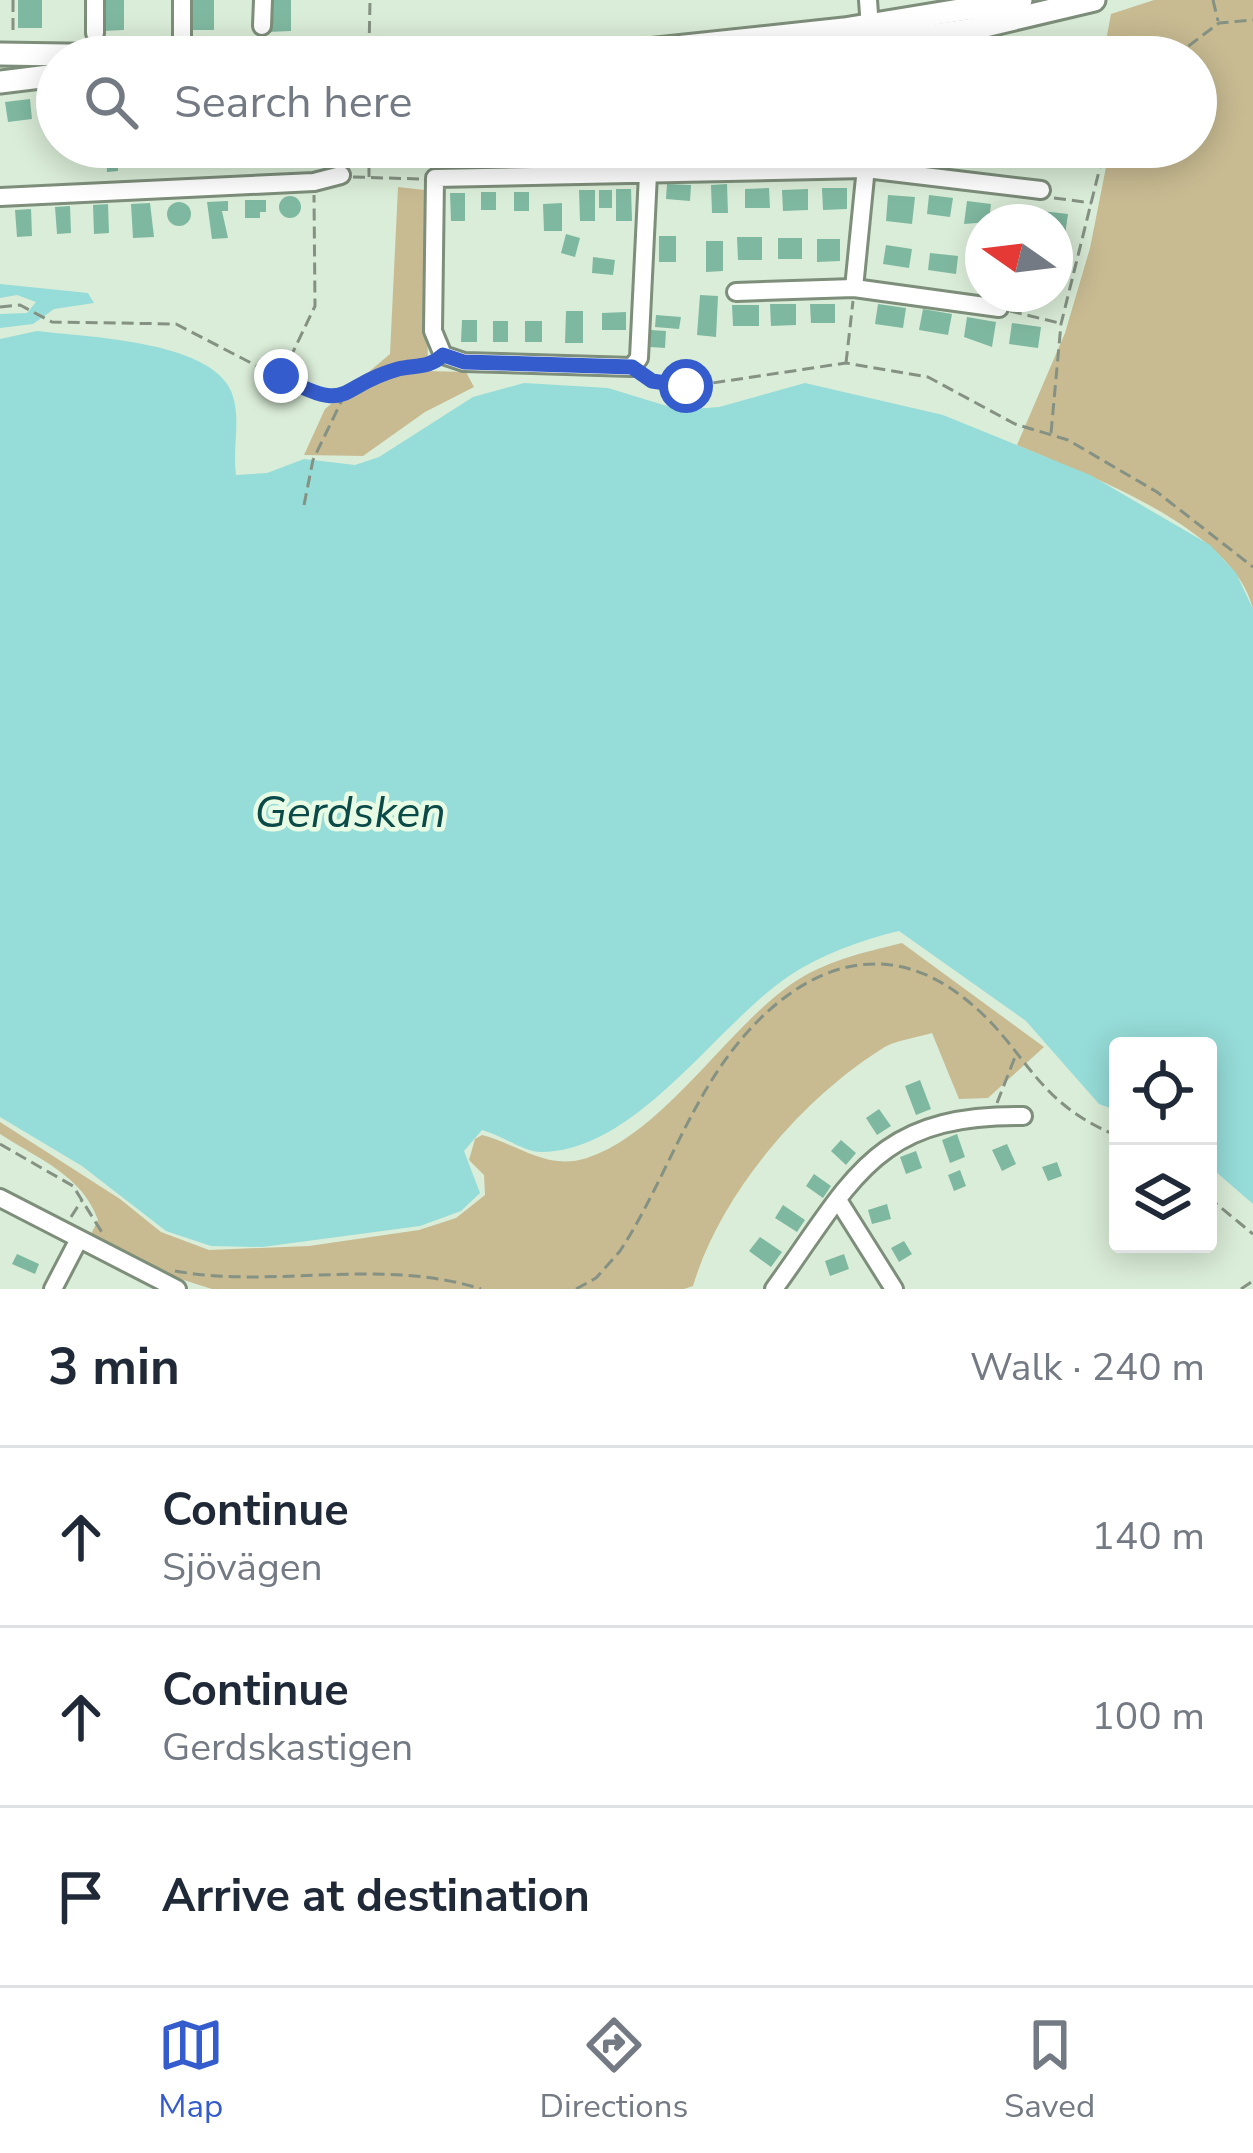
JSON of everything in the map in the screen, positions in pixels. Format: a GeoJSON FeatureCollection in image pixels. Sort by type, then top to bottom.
{"type":"FeatureCollection","features":[{"type":"Feature","properties":{"kind":"main road"},"geometry":{"type":"LineString","coordinates":[[895,36],[1021,0]]}},
{"type":"Feature","properties":{"kind":"main road"},"geometry":{"type":"LineString","coordinates":[[907,36],[1094,0]]}},
{"type":"Feature","properties":{"kind":"main road"},"geometry":{"type":"LineString","coordinates":[[0,54],[36,53]]}},
{"type":"Feature","properties":{"kind":"main road"},"geometry":{"type":"LineString","coordinates":[[0,82],[36,78]]}},
{"type":"Feature","properties":{"kind":"street"},"geometry":{"type":"LineString","coordinates":[[95,0],[95,33]]}},
{"type":"Feature","properties":{"kind":"street"},"geometry":{"type":"LineString","coordinates":[[182,0],[182,36]]}},
{"type":"Feature","properties":{"kind":"street"},"geometry":{"type":"LineString","coordinates":[[262,26],[263,0]]}},
{"type":"Feature","properties":{"kind":"street"},"geometry":{"type":"LineString","coordinates":[[868,0],[871,36]]}},
{"type":"Feature","properties":{"kind":"street"},"geometry":{"type":"LineString","coordinates":[[648,174],[639,358],[632,367],[464,362],[443,355],[433,332],[435,178],[866,169],[1041,190]]}},
{"type":"Feature","properties":{"kind":"street"},"geometry":{"type":"LineString","coordinates":[[854,288],[866,169]]}},
{"type":"Feature","properties":{"kind":"street"},"geometry":{"type":"LineString","coordinates":[[0,196],[314,182],[341,175]]}},
{"type":"Feature","properties":{"kind":"street"},"geometry":{"type":"LineString","coordinates":[[736,292],[854,288],[965,303]]}},
{"type":"Feature","properties":{"kind":"street"},"geometry":{"type":"LineString","coordinates":[[774,1289],[876,1156],[917,1128],[992,1115],[1024,1116]]}},
{"type":"Feature","properties":{"kind":"street"},"geometry":{"type":"LineString","coordinates":[[0,1198],[164,1282]]}},
{"type":"Feature","properties":{"kind":"street"},"geometry":{"type":"LineString","coordinates":[[838,1200],[894,1289]]}},
{"type":"Feature","properties":{"kind":"street"},"geometry":{"type":"LineString","coordinates":[[54,1288],[78,1241]]}},
{"type":"Feature","properties":{"kind":"path"},"geometry":{"type":"LineString","coordinates":[[13,0],[13,30]]}},
{"type":"Feature","properties":{"kind":"path"},"geometry":{"type":"LineString","coordinates":[[369,36],[370,0]]}},
{"type":"Feature","properties":{"kind":"path"},"geometry":{"type":"LineString","coordinates":[[1214,0],[1219,22]]}},
{"type":"Feature","properties":{"kind":"path"},"geometry":{"type":"LineString","coordinates":[[1201,36],[1219,22],[1253,20]]}},
{"type":"Feature","properties":{"kind":"path"},"geometry":{"type":"LineString","coordinates":[[369,168],[369,180]]}},
{"type":"Feature","properties":{"kind":"path"},"geometry":{"type":"LineString","coordinates":[[1051,434],[1061,324],[1102,168]]}},
{"type":"Feature","properties":{"kind":"path"},"geometry":{"type":"LineString","coordinates":[[341,175],[369,180],[435,178]]}},
{"type":"Feature","properties":{"kind":"path"},"geometry":{"type":"LineString","coordinates":[[281,376],[315,306],[314,182]]}},
{"type":"Feature","properties":{"kind":"path"},"geometry":{"type":"LineString","coordinates":[[1041,190],[1053,197],[1094,203]]}},
{"type":"Feature","properties":{"kind":"path"},"geometry":{"type":"LineString","coordinates":[[846,363],[854,288]]}},
{"type":"Feature","properties":{"kind":"path"},"geometry":{"type":"LineString","coordinates":[[0,307],[28,308],[45,321],[176,324],[320,396],[343,398],[392,371],[435,363],[443,355]]}},
{"type":"Feature","properties":{"kind":"path"},"geometry":{"type":"LineString","coordinates":[[1014,312],[1061,324]]}},
{"type":"Feature","properties":{"kind":"path"},"geometry":{"type":"LineString","coordinates":[[632,367],[652,381],[686,386],[846,363],[928,377],[1015,424],[1051,434],[1157,492],[1253,567]]}},
{"type":"Feature","properties":{"kind":"path"},"geometry":{"type":"LineString","coordinates":[[317,501],[305,501],[313,460],[343,398]]}},
{"type":"Feature","properties":{"kind":"path"},"geometry":{"type":"LineString","coordinates":[[577,1289],[607,1268],[631,1234],[730,1052],[784,1002],[827,974],[875,960],[916,968],[968,1001],[1055,1102],[1109,1131]]}},
{"type":"Feature","properties":{"kind":"path"},"geometry":{"type":"LineString","coordinates":[[992,1115],[1015,1057]]}},
{"type":"Feature","properties":{"kind":"path"},"geometry":{"type":"LineString","coordinates":[[0,1144],[74,1186],[94,1223],[115,1245]]}},
{"type":"Feature","properties":{"kind":"path"},"geometry":{"type":"LineString","coordinates":[[1217,1204],[1253,1234]]}},
{"type":"Feature","properties":{"kind":"path"},"geometry":{"type":"LineString","coordinates":[[287,1286],[379,1276],[459,1282],[482,1289]]}},
{"type":"Feature","properties":{"kind":"path"},"geometry":{"type":"LineString","coordinates":[[1241,1289],[1253,1281]]}},
{"type":"Feature","properties":{"kind":"path"},"geometry":{"type":"LineString","coordinates":[[164,1282],[260,1287]]}},
{"type":"Feature","properties":{"kind":"path"},"geometry":{"type":"LineString","coordinates":[[459,1282],[460,1289]]}},
{"type":"Feature","properties":{"kind":"shaded area"},"geometry":{"type":"Polygon","coordinates":[[[1154,0],[1253,0],[1253,609],[1240,580],[1188,529],[1117,488],[1017,445],[1073,312],[1106,168],[1217,168],[1217,36],[1107,36],[1111,14],[1154,0]]]}},
{"type":"Feature","properties":{"kind":"shaded area"},"geometry":{"type":"Polygon","coordinates":[[[398,187],[425,190],[428,371],[466,372],[474,387],[425,412],[363,456],[304,455],[325,409],[390,354],[398,187]]]}},
{"type":"Feature","properties":{"kind":"shaded area"},"geometry":{"type":"Polygon","coordinates":[[[902,943],[1044,1047],[988,1098],[959,1099],[932,1033],[880,1050],[821,1096],[767,1153],[722,1218],[693,1286],[684,1289],[212,1289],[155,1271],[90,1236],[98,1220],[81,1191],[0,1134],[0,1122],[120,1199],[161,1232],[209,1250],[309,1246],[419,1230],[456,1218],[485,1195],[484,1175],[469,1160],[475,1139],[482,1135],[558,1161],[587,1158],[642,1127],[790,985],[830,964],[902,943]]]}},
{"type":"Feature","properties":{"kind":"water"},"geometry":{"type":"Polygon","coordinates":[[[0,284],[88,293],[94,303],[54,309],[33,324],[0,328],[0,314],[27,313],[36,302],[17,295],[0,298],[0,284]]]}},
{"type":"Feature","properties":{"kind":"water","name":"Gerdsken"},"geometry":{"type":"Polygon","coordinates":[[[37,331],[113,339],[198,361],[218,374],[231,391],[236,475],[267,473],[304,459],[355,465],[379,457],[473,397],[524,383],[608,388],[680,410],[719,407],[805,383],[943,415],[1090,475],[1210,545],[1236,573],[1253,609],[1253,1204],[1217,1173],[1217,1037],[1109,1037],[1109,1108],[1099,1104],[1026,1021],[899,931],[842,949],[789,976],[642,1109],[610,1131],[576,1146],[541,1152],[482,1130],[464,1151],[480,1193],[461,1211],[420,1226],[262,1247],[211,1246],[166,1231],[82,1166],[0,1117],[0,339],[37,331]]]}},
{"type":"Feature","properties":{"kind":"building"},"geometry":{"type":"Polygon","coordinates":[[[18,0],[42,0],[42,28],[18,28],[18,0]]]}},
{"type":"Feature","properties":{"kind":"building"},"geometry":{"type":"Polygon","coordinates":[[[103,0],[124,0],[124,30],[103,31],[103,0]]]}},
{"type":"Feature","properties":{"kind":"building"},"geometry":{"type":"Polygon","coordinates":[[[188,0],[214,0],[214,30],[188,30],[188,0]]]}},
{"type":"Feature","properties":{"kind":"building"},"geometry":{"type":"Polygon","coordinates":[[[268,0],[291,0],[291,31],[268,32],[268,0]]]}},
{"type":"Feature","properties":{"kind":"building"},"geometry":{"type":"Polygon","coordinates":[[[30,99],[32,119],[8,122],[5,102],[30,99]]]}},
{"type":"Feature","properties":{"kind":"building"},"geometry":{"type":"Polygon","coordinates":[[[667,184],[691,185],[690,201],[666,199],[667,184]]]}},
{"type":"Feature","properties":{"kind":"building"},"geometry":{"type":"Polygon","coordinates":[[[727,184],[728,213],[712,213],[711,185],[727,184]]]}},
{"type":"Feature","properties":{"kind":"building"},"geometry":{"type":"Polygon","coordinates":[[[769,188],[770,208],[745,208],[745,189],[769,188]]]}},
{"type":"Feature","properties":{"kind":"building"},"geometry":{"type":"Polygon","coordinates":[[[822,188],[847,188],[847,209],[823,210],[822,188]]]}},
{"type":"Feature","properties":{"kind":"building"},"geometry":{"type":"Polygon","coordinates":[[[616,189],[631,189],[632,221],[616,221],[616,189]]]}},
{"type":"Feature","properties":{"kind":"building"},"geometry":{"type":"Polygon","coordinates":[[[808,189],[808,210],[783,211],[782,190],[808,189]]]}},
{"type":"Feature","properties":{"kind":"building"},"geometry":{"type":"Polygon","coordinates":[[[579,190],[595,190],[595,221],[580,221],[579,190]]]}},
{"type":"Feature","properties":{"kind":"building"},"geometry":{"type":"Polygon","coordinates":[[[599,190],[612,190],[612,208],[599,208],[599,190]]]}},
{"type":"Feature","properties":{"kind":"building"},"geometry":{"type":"Polygon","coordinates":[[[481,192],[496,192],[496,210],[481,210],[481,192]]]}},
{"type":"Feature","properties":{"kind":"building"},"geometry":{"type":"Polygon","coordinates":[[[514,192],[529,192],[529,211],[514,211],[514,192]]]}},
{"type":"Feature","properties":{"kind":"building"},"geometry":{"type":"Polygon","coordinates":[[[450,193],[465,193],[465,221],[451,221],[450,193]]]}},
{"type":"Feature","properties":{"kind":"building"},"geometry":{"type":"Polygon","coordinates":[[[888,195],[915,197],[912,224],[886,221],[888,195]]]}},
{"type":"Feature","properties":{"kind":"building"},"geometry":{"type":"Polygon","coordinates":[[[929,195],[953,198],[950,217],[927,214],[929,195]]]}},
{"type":"Feature","properties":{"kind":"building"},"geometry":{"type":"Polygon","coordinates":[[[290,196],[301,207],[290,218],[279,207],[290,196]]]}},
{"type":"Feature","properties":{"kind":"building"},"geometry":{"type":"Polygon","coordinates":[[[245,200],[266,200],[266,212],[260,212],[260,218],[245,218],[245,200]]]}},
{"type":"Feature","properties":{"kind":"building"},"geometry":{"type":"Polygon","coordinates":[[[228,201],[228,211],[222,211],[228,238],[212,239],[207,202],[228,201]]]}},
{"type":"Feature","properties":{"kind":"building"},"geometry":{"type":"Polygon","coordinates":[[[179,202],[188,205],[188,223],[179,226],[170,223],[167,214],[170,205],[179,202]]]}},
{"type":"Feature","properties":{"kind":"building"},"geometry":{"type":"Polygon","coordinates":[[[150,203],[154,237],[133,238],[131,204],[150,203]]]}},
{"type":"Feature","properties":{"kind":"building"},"geometry":{"type":"Polygon","coordinates":[[[562,203],[562,231],[544,231],[543,204],[562,203]]]}},
{"type":"Feature","properties":{"kind":"building"},"geometry":{"type":"Polygon","coordinates":[[[108,204],[109,233],[94,234],[93,205],[108,204]]]}},
{"type":"Feature","properties":{"kind":"building"},"geometry":{"type":"Polygon","coordinates":[[[70,206],[71,233],[57,234],[55,207],[70,206]]]}},
{"type":"Feature","properties":{"kind":"building"},"geometry":{"type":"Polygon","coordinates":[[[31,209],[32,236],[17,237],[15,210],[31,209]]]}},
{"type":"Feature","properties":{"kind":"building"},"geometry":{"type":"Polygon","coordinates":[[[566,234],[580,238],[575,257],[561,253],[566,234]]]}},
{"type":"Feature","properties":{"kind":"building"},"geometry":{"type":"Polygon","coordinates":[[[659,236],[676,236],[676,262],[659,262],[659,236]]]}},
{"type":"Feature","properties":{"kind":"building"},"geometry":{"type":"Polygon","coordinates":[[[737,237],[762,237],[762,260],[738,260],[737,237]]]}},
{"type":"Feature","properties":{"kind":"building"},"geometry":{"type":"Polygon","coordinates":[[[778,238],[802,238],[802,259],[778,259],[778,238]]]}},
{"type":"Feature","properties":{"kind":"building"},"geometry":{"type":"Polygon","coordinates":[[[817,239],[840,239],[840,261],[817,262],[817,239]]]}},
{"type":"Feature","properties":{"kind":"building"},"geometry":{"type":"Polygon","coordinates":[[[706,241],[723,241],[723,271],[706,272],[706,241]]]}},
{"type":"Feature","properties":{"kind":"building"},"geometry":{"type":"Polygon","coordinates":[[[886,245],[912,249],[909,268],[883,264],[886,245]]]}},
{"type":"Feature","properties":{"kind":"building"},"geometry":{"type":"Polygon","coordinates":[[[930,253],[958,256],[956,274],[928,270],[930,253]]]}},
{"type":"Feature","properties":{"kind":"building"},"geometry":{"type":"Polygon","coordinates":[[[593,257],[615,260],[613,275],[592,273],[593,257]]]}},
{"type":"Feature","properties":{"kind":"building"},"geometry":{"type":"Polygon","coordinates":[[[700,295],[718,296],[716,337],[697,335],[700,295]]]}},
{"type":"Feature","properties":{"kind":"building"},"geometry":{"type":"Polygon","coordinates":[[[770,304],[796,304],[796,325],[771,326],[770,304]]]}},
{"type":"Feature","properties":{"kind":"building"},"geometry":{"type":"Polygon","coordinates":[[[810,304],[835,304],[835,323],[811,323],[810,304]]]}},
{"type":"Feature","properties":{"kind":"building"},"geometry":{"type":"Polygon","coordinates":[[[878,304],[906,308],[903,328],[875,324],[878,304]]]}},
{"type":"Feature","properties":{"kind":"building"},"geometry":{"type":"Polygon","coordinates":[[[732,305],[759,305],[759,326],[733,326],[732,305]]]}},
{"type":"Feature","properties":{"kind":"building"},"geometry":{"type":"Polygon","coordinates":[[[923,309],[952,314],[948,335],[919,330],[923,309]]]}},
{"type":"Feature","properties":{"kind":"building"},"geometry":{"type":"Polygon","coordinates":[[[566,311],[583,311],[583,343],[565,343],[566,311]]]}},
{"type":"Feature","properties":{"kind":"building"},"geometry":{"type":"Polygon","coordinates":[[[626,312],[626,330],[602,330],[602,313],[626,312]]]}},
{"type":"Feature","properties":{"kind":"building"},"geometry":{"type":"Polygon","coordinates":[[[656,315],[681,317],[679,329],[655,327],[656,315]]]}},
{"type":"Feature","properties":{"kind":"building"},"geometry":{"type":"Polygon","coordinates":[[[967,317],[996,322],[992,347],[964,337],[967,317]]]}},
{"type":"Feature","properties":{"kind":"building"},"geometry":{"type":"Polygon","coordinates":[[[462,320],[477,320],[477,342],[461,342],[462,320]]]}},
{"type":"Feature","properties":{"kind":"building"},"geometry":{"type":"Polygon","coordinates":[[[493,321],[508,321],[508,342],[493,342],[493,321]]]}},
{"type":"Feature","properties":{"kind":"building"},"geometry":{"type":"Polygon","coordinates":[[[525,321],[542,321],[542,342],[525,342],[525,321]]]}},
{"type":"Feature","properties":{"kind":"building"},"geometry":{"type":"Polygon","coordinates":[[[1012,323],[1041,327],[1038,348],[1009,344],[1012,323]]]}},
{"type":"Feature","properties":{"kind":"building"},"geometry":{"type":"Polygon","coordinates":[[[651,330],[666,331],[665,348],[650,347],[651,330]]]}},
{"type":"Feature","properties":{"kind":"building"},"geometry":{"type":"Polygon","coordinates":[[[920,1080],[931,1109],[916,1115],[905,1086],[920,1080]]]}},
{"type":"Feature","properties":{"kind":"building"},"geometry":{"type":"Polygon","coordinates":[[[879,1109],[891,1126],[877,1135],[866,1118],[879,1109]]]}},
{"type":"Feature","properties":{"kind":"building"},"geometry":{"type":"Polygon","coordinates":[[[957,1134],[965,1157],[950,1163],[942,1140],[957,1134]]]}},
{"type":"Feature","properties":{"kind":"building"},"geometry":{"type":"Polygon","coordinates":[[[841,1140],[856,1153],[846,1165],[831,1151],[841,1140]]]}},
{"type":"Feature","properties":{"kind":"building"},"geometry":{"type":"Polygon","coordinates":[[[1007,1144],[1016,1164],[1002,1171],[992,1150],[1007,1144]]]}},
{"type":"Feature","properties":{"kind":"building"},"geometry":{"type":"Polygon","coordinates":[[[916,1151],[922,1168],[906,1174],[900,1157],[916,1151]]]}},
{"type":"Feature","properties":{"kind":"building"},"geometry":{"type":"Polygon","coordinates":[[[1057,1162],[1062,1176],[1048,1181],[1042,1167],[1057,1162]]]}},
{"type":"Feature","properties":{"kind":"building"},"geometry":{"type":"Polygon","coordinates":[[[960,1170],[966,1186],[954,1191],[948,1175],[960,1170]]]}},
{"type":"Feature","properties":{"kind":"building"},"geometry":{"type":"Polygon","coordinates":[[[814,1174],[831,1186],[823,1198],[806,1186],[814,1174]]]}},
{"type":"Feature","properties":{"kind":"building"},"geometry":{"type":"Polygon","coordinates":[[[887,1204],[891,1219],[872,1224],[868,1210],[887,1204]]]}},
{"type":"Feature","properties":{"kind":"building"},"geometry":{"type":"Polygon","coordinates":[[[783,1205],[805,1220],[797,1232],[775,1218],[783,1205]]]}},
{"type":"Feature","properties":{"kind":"building"},"geometry":{"type":"Polygon","coordinates":[[[760,1237],[782,1252],[771,1267],[749,1251],[760,1237]]]}},
{"type":"Feature","properties":{"kind":"building"},"geometry":{"type":"Polygon","coordinates":[[[904,1241],[912,1254],[899,1262],[891,1248],[904,1241]]]}},
{"type":"Feature","properties":{"kind":"building"},"geometry":{"type":"Polygon","coordinates":[[[17,1254],[39,1264],[35,1274],[12,1264],[17,1254]]]}},
{"type":"Feature","properties":{"kind":"building"},"geometry":{"type":"Polygon","coordinates":[[[844,1254],[849,1269],[830,1276],[825,1261],[844,1254]]]}},
{"type":"Feature","properties":{"kind":"route"},"geometry":{"type":"LineString","coordinates":[[281,376],[308,392],[343,398],[378,377],[435,363],[443,355],[464,362],[632,367],[652,381],[686,386]]}}]}
